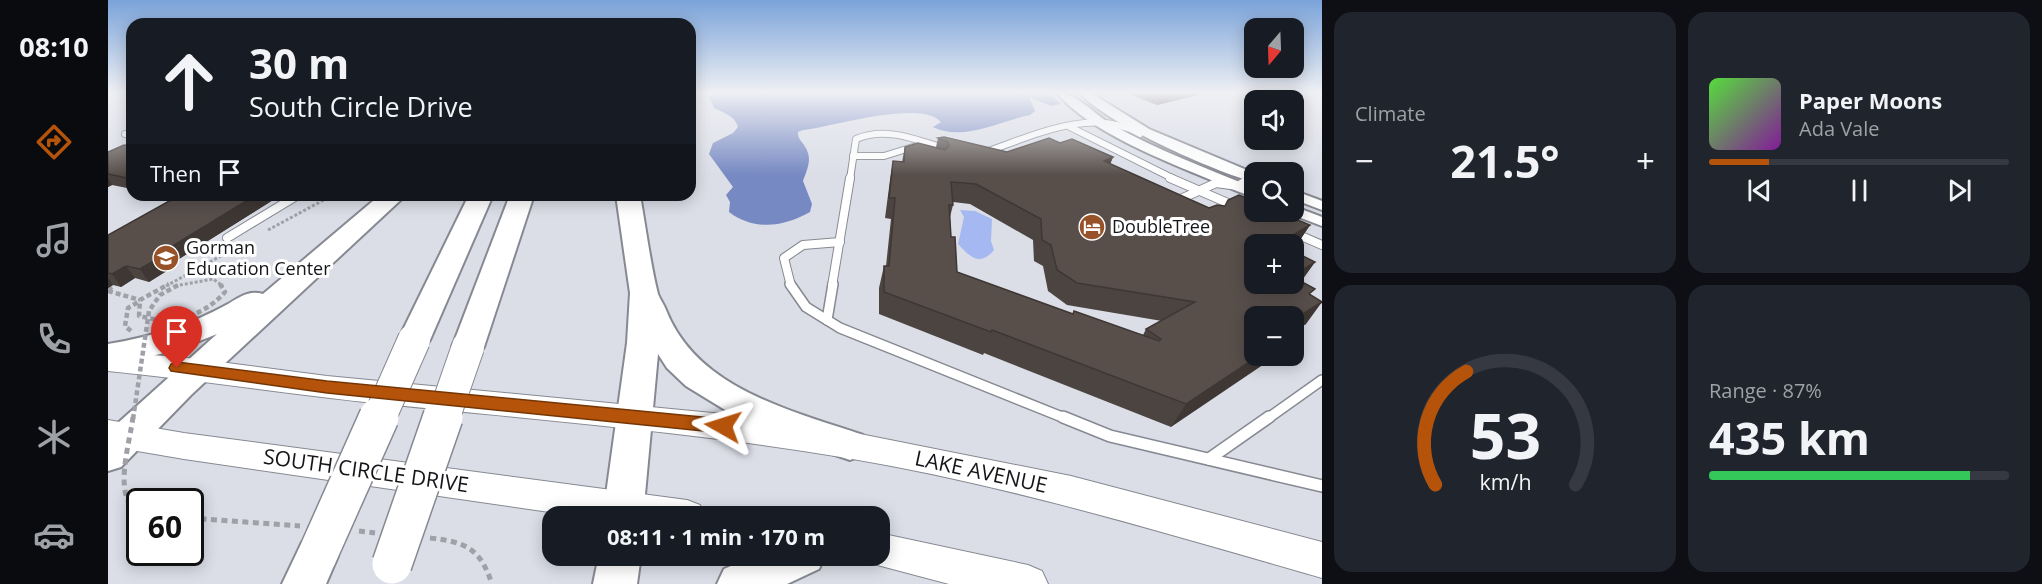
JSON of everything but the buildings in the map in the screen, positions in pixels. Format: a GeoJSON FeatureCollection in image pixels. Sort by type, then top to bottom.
{"type":"FeatureCollection","features":[{"type":"Feature","properties":{"kind":"highway"},"geometry":{"type":"LineString","coordinates":[[114,442],[337,242],[387,201]]}},
{"type":"Feature","properties":{"kind":"highway"},"geometry":{"type":"LineString","coordinates":[[310,570],[479,201]]}},
{"type":"Feature","properties":{"kind":"highway"},"geometry":{"type":"LineString","coordinates":[[389,574],[520,201]]}},
{"type":"Feature","properties":{"kind":"highway"},"geometry":{"type":"LineString","coordinates":[[624,506],[643,343],[644,293],[629,201]]}},
{"type":"Feature","properties":{"kind":"highway"},"geometry":{"type":"LineString","coordinates":[[108,355],[159,346],[220,321],[264,296],[337,242]]}},
{"type":"Feature","properties":{"kind":"highway"},"geometry":{"type":"LineString","coordinates":[[644,293],[665,342],[687,369],[716,389],[776,421],[850,445]]}},
{"type":"Feature","properties":{"kind":"highway"},"geometry":{"type":"LineString","coordinates":[[615,584],[618,566]]}},
{"type":"Feature","properties":{"kind":"highway"},"geometry":{"type":"LineString","coordinates":[[739,584],[779,566]]}},
{"type":"Feature","properties":{"kind":"main road"},"geometry":{"type":"LineString","coordinates":[[108,361],[197,369],[327,387],[633,417]]}},
{"type":"Feature","properties":{"kind":"main road","name":"LAKE AVENUE"},"geometry":{"type":"LineString","coordinates":[[633,417],[723,426],[850,445],[1071,491],[1322,560]]}},
{"type":"Feature","properties":{"kind":"main road","name":"SOUTH CIRCLE DRIVE"},"geometry":{"type":"LineString","coordinates":[[114,442],[586,506]]}},
{"type":"Feature","properties":{"kind":"main road"},"geometry":{"type":"LineString","coordinates":[[890,553],[1028,584]]}},
{"type":"Feature","properties":{"kind":"street"},"geometry":{"type":"LineString","coordinates":[[1128,120],[1164,140],[1244,172]]}},
{"type":"Feature","properties":{"kind":"street"},"geometry":{"type":"LineString","coordinates":[[1101,122],[1243,193]]}},
{"type":"Feature","properties":{"kind":"street"},"geometry":{"type":"LineString","coordinates":[[1304,199],[1322,206]]}},
{"type":"Feature","properties":{"kind":"street"},"geometry":{"type":"LineString","coordinates":[[1304,215],[1322,222]]}},
{"type":"Feature","properties":{"kind":"lane"},"geometry":{"type":"LineString","coordinates":[[978,155],[1040,138],[1069,127],[1101,122],[1123,125],[1145,136],[1164,140]]}},
{"type":"Feature","properties":{"kind":"lane"},"geometry":{"type":"LineString","coordinates":[[1069,127],[1153,170],[1242,209]]}},
{"type":"Feature","properties":{"kind":"lane"},"geometry":{"type":"LineString","coordinates":[[827,320],[856,140],[869,134],[885,133],[956,151]]}},
{"type":"Feature","properties":{"kind":"lane"},"geometry":{"type":"LineString","coordinates":[[854,156],[878,157],[901,153],[921,142]]}},
{"type":"Feature","properties":{"kind":"lane"},"geometry":{"type":"LineString","coordinates":[[901,153],[910,156]]}},
{"type":"Feature","properties":{"kind":"lane"},"geometry":{"type":"LineString","coordinates":[[1173,202],[1216,183],[1243,193]]}},
{"type":"Feature","properties":{"kind":"lane"},"geometry":{"type":"LineString","coordinates":[[1218,207],[1243,193]]}},
{"type":"Feature","properties":{"kind":"lane"},"geometry":{"type":"LineString","coordinates":[[1162,197],[1180,206]]}},
{"type":"Feature","properties":{"kind":"lane"},"geometry":{"type":"LineString","coordinates":[[227,238],[287,201]]}},
{"type":"Feature","properties":{"kind":"lane"},"geometry":{"type":"LineString","coordinates":[[1282,227],[1322,245]]}},
{"type":"Feature","properties":{"kind":"lane"},"geometry":{"type":"LineString","coordinates":[[840,242],[803,245],[784,258],[784,267],[798,298],[807,308],[840,328],[1110,436],[1322,486]]}},
{"type":"Feature","properties":{"kind":"lane"},"geometry":{"type":"LineString","coordinates":[[1209,459],[1322,380]]}},
{"type":"Feature","properties":{"kind":"path"},"geometry":{"type":"LineString","coordinates":[[126,500],[123,488],[147,331],[148,321],[149,311],[153,302],[174,286],[213,279],[224,286],[225,292],[221,298],[190,317],[166,321],[152,320],[146,318],[139,316]]}},
{"type":"Feature","properties":{"kind":"path"},"geometry":{"type":"LineString","coordinates":[[113,286],[108,291],[141,300],[128,308],[124,326],[130,330],[147,331]]}},
{"type":"Feature","properties":{"kind":"path"},"geometry":{"type":"LineString","coordinates":[[204,519],[280,525]]}},
{"type":"Feature","properties":{"kind":"path"},"geometry":{"type":"LineString","coordinates":[[477,550],[487,567],[492,584]]}},
{"type":"Feature","properties":{"kind":"shaded area"},"geometry":{"type":"Polygon","coordinates":[[[735,120],[853,120],[798,132],[808,154],[809,163],[803,181],[812,204],[810,212],[790,221],[769,225],[749,222],[729,212],[730,202],[726,195],[733,187],[709,154],[713,143],[733,133],[738,127],[735,120]]]}},
{"type":"Feature","properties":{"kind":"shaded area"},"geometry":{"type":"Polygon","coordinates":[[[938,120],[1012,120],[981,129],[957,132],[933,127],[941,122],[938,120]]]}},
{"type":"Feature","properties":{"kind":"shaded area"},"geometry":{"type":"Polygon","coordinates":[[[960,210],[975,211],[992,219],[991,241],[994,250],[984,258],[971,256],[958,244],[964,217],[960,210]]]}},
{"type":"Feature","properties":{"kind":"place","name":"DoubleTree"},"geometry":{"type":"Point","coordinates":[1092,227]}},
{"type":"Feature","properties":{"kind":"place","name":"Gorman Education Center"},"geometry":{"type":"Point","coordinates":[166,258]}},
{"type":"Feature","properties":{"kind":"route"},"geometry":{"type":"LineString","coordinates":[[177,368],[327,387],[723,426]]}}]}
